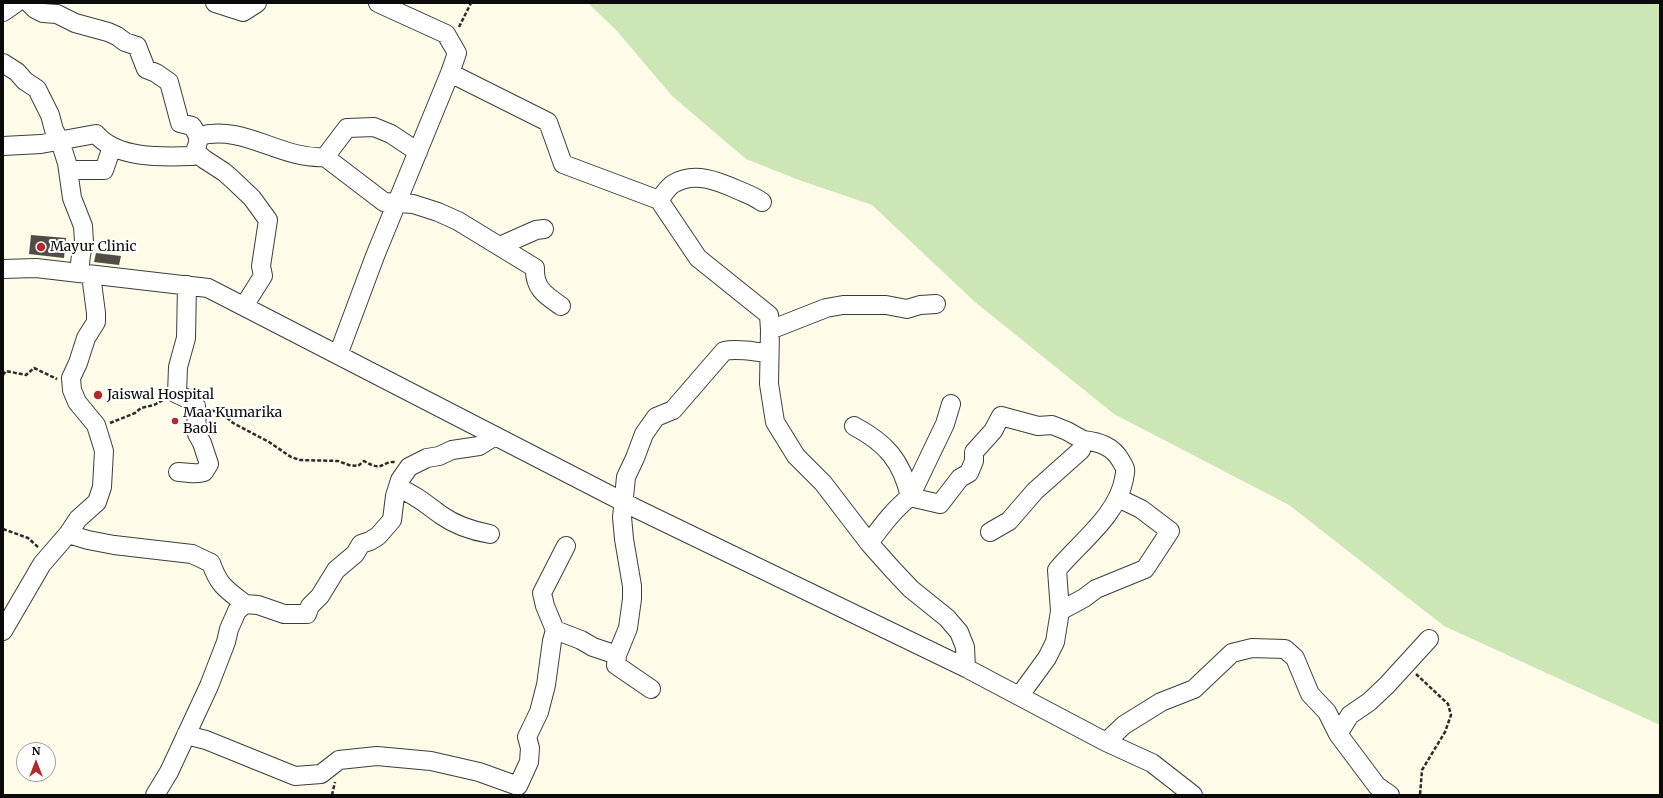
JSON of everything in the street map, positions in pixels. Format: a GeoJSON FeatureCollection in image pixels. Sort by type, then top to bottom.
{"type":"FeatureCollection","features":[{"type":"Feature","properties":{"kind":"street"},"geometry":{"type":"LineString","coordinates":[[3,12],[16,3]]}},
{"type":"Feature","properties":{"kind":"street"},"geometry":{"type":"LineString","coordinates":[[29,3],[39,11],[56,14],[75,23],[108,32],[125,42],[137,46],[146,69],[156,73],[169,82],[180,123],[192,126],[204,160],[224,172],[236,183],[252,198],[268,220],[261,266],[263,276],[244,306]]}},
{"type":"Feature","properties":{"kind":"street"},"geometry":{"type":"LineString","coordinates":[[215,3],[243,12],[257,3]]}},
{"type":"Feature","properties":{"kind":"street"},"geometry":{"type":"LineString","coordinates":[[338,354],[375,256],[457,53],[446,34],[378,3]]}},
{"type":"Feature","properties":{"kind":"street"},"geometry":{"type":"LineString","coordinates":[[3,63],[17,72],[25,81],[37,89],[50,115],[69,170],[72,198],[80,215],[84,234],[81,255],[96,313],[96,322],[86,338],[80,358],[71,378],[72,390],[77,402],[96,425],[104,451],[102,487],[96,502],[78,518],[68,534],[42,564],[3,631]]}},
{"type":"Feature","properties":{"kind":"street"},"geometry":{"type":"LineString","coordinates":[[450,73],[548,122],[563,164],[659,200],[698,258],[768,315],[770,330],[769,384],[775,422],[796,456],[823,483],[869,543],[911,589],[947,618],[959,632],[965,647],[966,668]]}},
{"type":"Feature","properties":{"kind":"street"},"geometry":{"type":"LineString","coordinates":[[325,157],[347,128],[374,127],[392,134],[418,152]]}},
{"type":"Feature","properties":{"kind":"street"},"geometry":{"type":"LineString","coordinates":[[3,146],[60,141],[96,134],[103,142],[112,147],[129,152],[157,156],[193,156],[197,143],[207,133],[233,134],[292,154],[306,155],[315,158],[325,157],[384,202],[420,205],[438,212],[458,221],[535,268],[534,278],[544,294],[561,306]]}},
{"type":"Feature","properties":{"kind":"street"},"geometry":{"type":"LineString","coordinates":[[69,170],[104,170],[112,147]]}},
{"type":"Feature","properties":{"kind":"street"},"geometry":{"type":"LineString","coordinates":[[659,200],[672,184],[688,178],[705,178],[722,182],[739,191],[754,196],[762,202]]}},
{"type":"Feature","properties":{"kind":"street"},"geometry":{"type":"LineString","coordinates":[[500,246],[536,230],[544,229]]}},
{"type":"Feature","properties":{"kind":"street"},"geometry":{"type":"LineString","coordinates":[[3,269],[36,268],[208,288],[623,502],[966,668],[1106,742],[1152,763],[1193,795]]}},
{"type":"Feature","properties":{"kind":"street"},"geometry":{"type":"LineString","coordinates":[[178,472],[198,474],[204,472],[209,464],[198,434],[196,406],[190,400],[177,394],[178,367],[186,338],[186,285]]}},
{"type":"Feature","properties":{"kind":"street"},"geometry":{"type":"LineString","coordinates":[[770,330],[826,308],[844,305],[886,304],[907,309],[920,305],[936,304]]}},
{"type":"Feature","properties":{"kind":"street"},"geometry":{"type":"LineString","coordinates":[[651,689],[616,665],[617,655],[628,628],[632,599],[632,586],[622,517],[626,477],[644,434],[656,417],[673,410],[724,351],[736,348],[752,352],[769,353]]}},
{"type":"Feature","properties":{"kind":"street"},"geometry":{"type":"LineString","coordinates":[[869,543],[885,522],[902,503],[910,497],[945,424],[951,404]]}},
{"type":"Feature","properties":{"kind":"street"},"geometry":{"type":"LineString","coordinates":[[910,497],[940,504],[960,478],[969,473],[974,461],[974,452],[993,431],[1001,416],[1038,426],[1052,425],[1083,440],[1099,442],[1109,447],[1119,456],[1125,469],[1123,484],[1118,498],[1103,520],[1057,570],[1060,611],[1055,642],[1047,658],[1020,696]]}},
{"type":"Feature","properties":{"kind":"street"},"geometry":{"type":"LineString","coordinates":[[854,426],[874,438],[891,454],[906,480],[910,497]]}},
{"type":"Feature","properties":{"kind":"street"},"geometry":{"type":"LineString","coordinates":[[68,534],[114,545],[192,554],[211,563],[216,578],[225,588],[245,604],[258,605],[284,614],[307,614],[310,606],[320,596],[336,570],[355,554],[361,544],[378,536],[392,520],[392,507],[400,480],[409,468],[427,458],[439,456],[452,450],[479,446],[495,436]]}},
{"type":"Feature","properties":{"kind":"street"},"geometry":{"type":"LineString","coordinates":[[990,532],[1009,521],[1035,491],[1081,450],[1083,440]]}},
{"type":"Feature","properties":{"kind":"street"},"geometry":{"type":"LineString","coordinates":[[398,488],[409,492],[453,523],[477,532],[490,534]]}},
{"type":"Feature","properties":{"kind":"street"},"geometry":{"type":"LineString","coordinates":[[1060,611],[1084,598],[1096,589],[1145,569],[1160,549],[1170,531],[1141,509],[1118,498]]}},
{"type":"Feature","properties":{"kind":"street"},"geometry":{"type":"LineString","coordinates":[[186,735],[206,740],[295,776],[321,774],[339,760],[377,756],[431,761],[479,772],[518,786],[529,762],[530,748],[527,737],[539,712],[546,686],[552,641],[555,630],[545,606],[542,593],[566,546]]}},
{"type":"Feature","properties":{"kind":"street"},"geometry":{"type":"LineString","coordinates":[[155,795],[169,772],[209,686],[237,611],[245,604]]}},
{"type":"Feature","properties":{"kind":"street"},"geometry":{"type":"LineString","coordinates":[[555,630],[581,640],[593,647],[617,655]]}},
{"type":"Feature","properties":{"kind":"street"},"geometry":{"type":"LineString","coordinates":[[1338,734],[1350,716],[1370,702],[1429,639]]}},
{"type":"Feature","properties":{"kind":"street"},"geometry":{"type":"LineString","coordinates":[[1106,742],[1124,725],[1161,702],[1194,689],[1232,653],[1252,648],[1285,649],[1295,658],[1310,694],[1327,712],[1338,734],[1377,786],[1390,795]]}},
{"type":"Feature","properties":{"kind":"path"},"geometry":{"type":"LineString","coordinates":[[449,40],[458,29],[471,3]]}},
{"type":"Feature","properties":{"kind":"path"},"geometry":{"type":"LineString","coordinates":[[3,375],[6,371],[26,375],[34,368],[62,381],[71,378]]}},
{"type":"Feature","properties":{"kind":"path"},"geometry":{"type":"LineString","coordinates":[[96,425],[106,425],[116,419],[135,413],[141,408],[154,405],[177,394]]}},
{"type":"Feature","properties":{"kind":"path"},"geometry":{"type":"LineString","coordinates":[[196,406],[224,415],[233,423],[269,442],[284,454],[300,460],[338,461],[348,465],[358,466],[364,461],[372,466],[381,467],[391,462],[398,463],[409,468]]}},
{"type":"Feature","properties":{"kind":"path"},"geometry":{"type":"LineString","coordinates":[[3,529],[28,538],[48,557]]}},
{"type":"Feature","properties":{"kind":"path"},"geometry":{"type":"LineString","coordinates":[[1406,664],[1448,704],[1451,715],[1445,732],[1422,770],[1420,795]]}},
{"type":"Feature","properties":{"kind":"green space"},"geometry":{"type":"Polygon","coordinates":[[[588,3],[1660,3],[1660,725],[1444,626],[1289,505],[1114,414],[975,302],[872,205],[799,180],[746,159],[672,96],[617,31],[588,3]]]}},
{"type":"Feature","properties":{"kind":"building"},"geometry":{"type":"Polygon","coordinates":[[[31,235],[66,238],[64,258],[29,254],[31,235]]]}},
{"type":"Feature","properties":{"kind":"building"},"geometry":{"type":"Polygon","coordinates":[[[96,253],[121,256],[119,265],[94,262],[96,253]]]}},
{"type":"Feature","properties":{"kind":"place","name":"Mayur Clinic"},"geometry":{"type":"Point","coordinates":[41,247]}},
{"type":"Feature","properties":{"kind":"place","name":"Jaiswal Hospital"},"geometry":{"type":"Point","coordinates":[98,395]}},
{"type":"Feature","properties":{"kind":"place","name":"Maa Kumarika Baoli"},"geometry":{"type":"Point","coordinates":[175,421]}}]}
